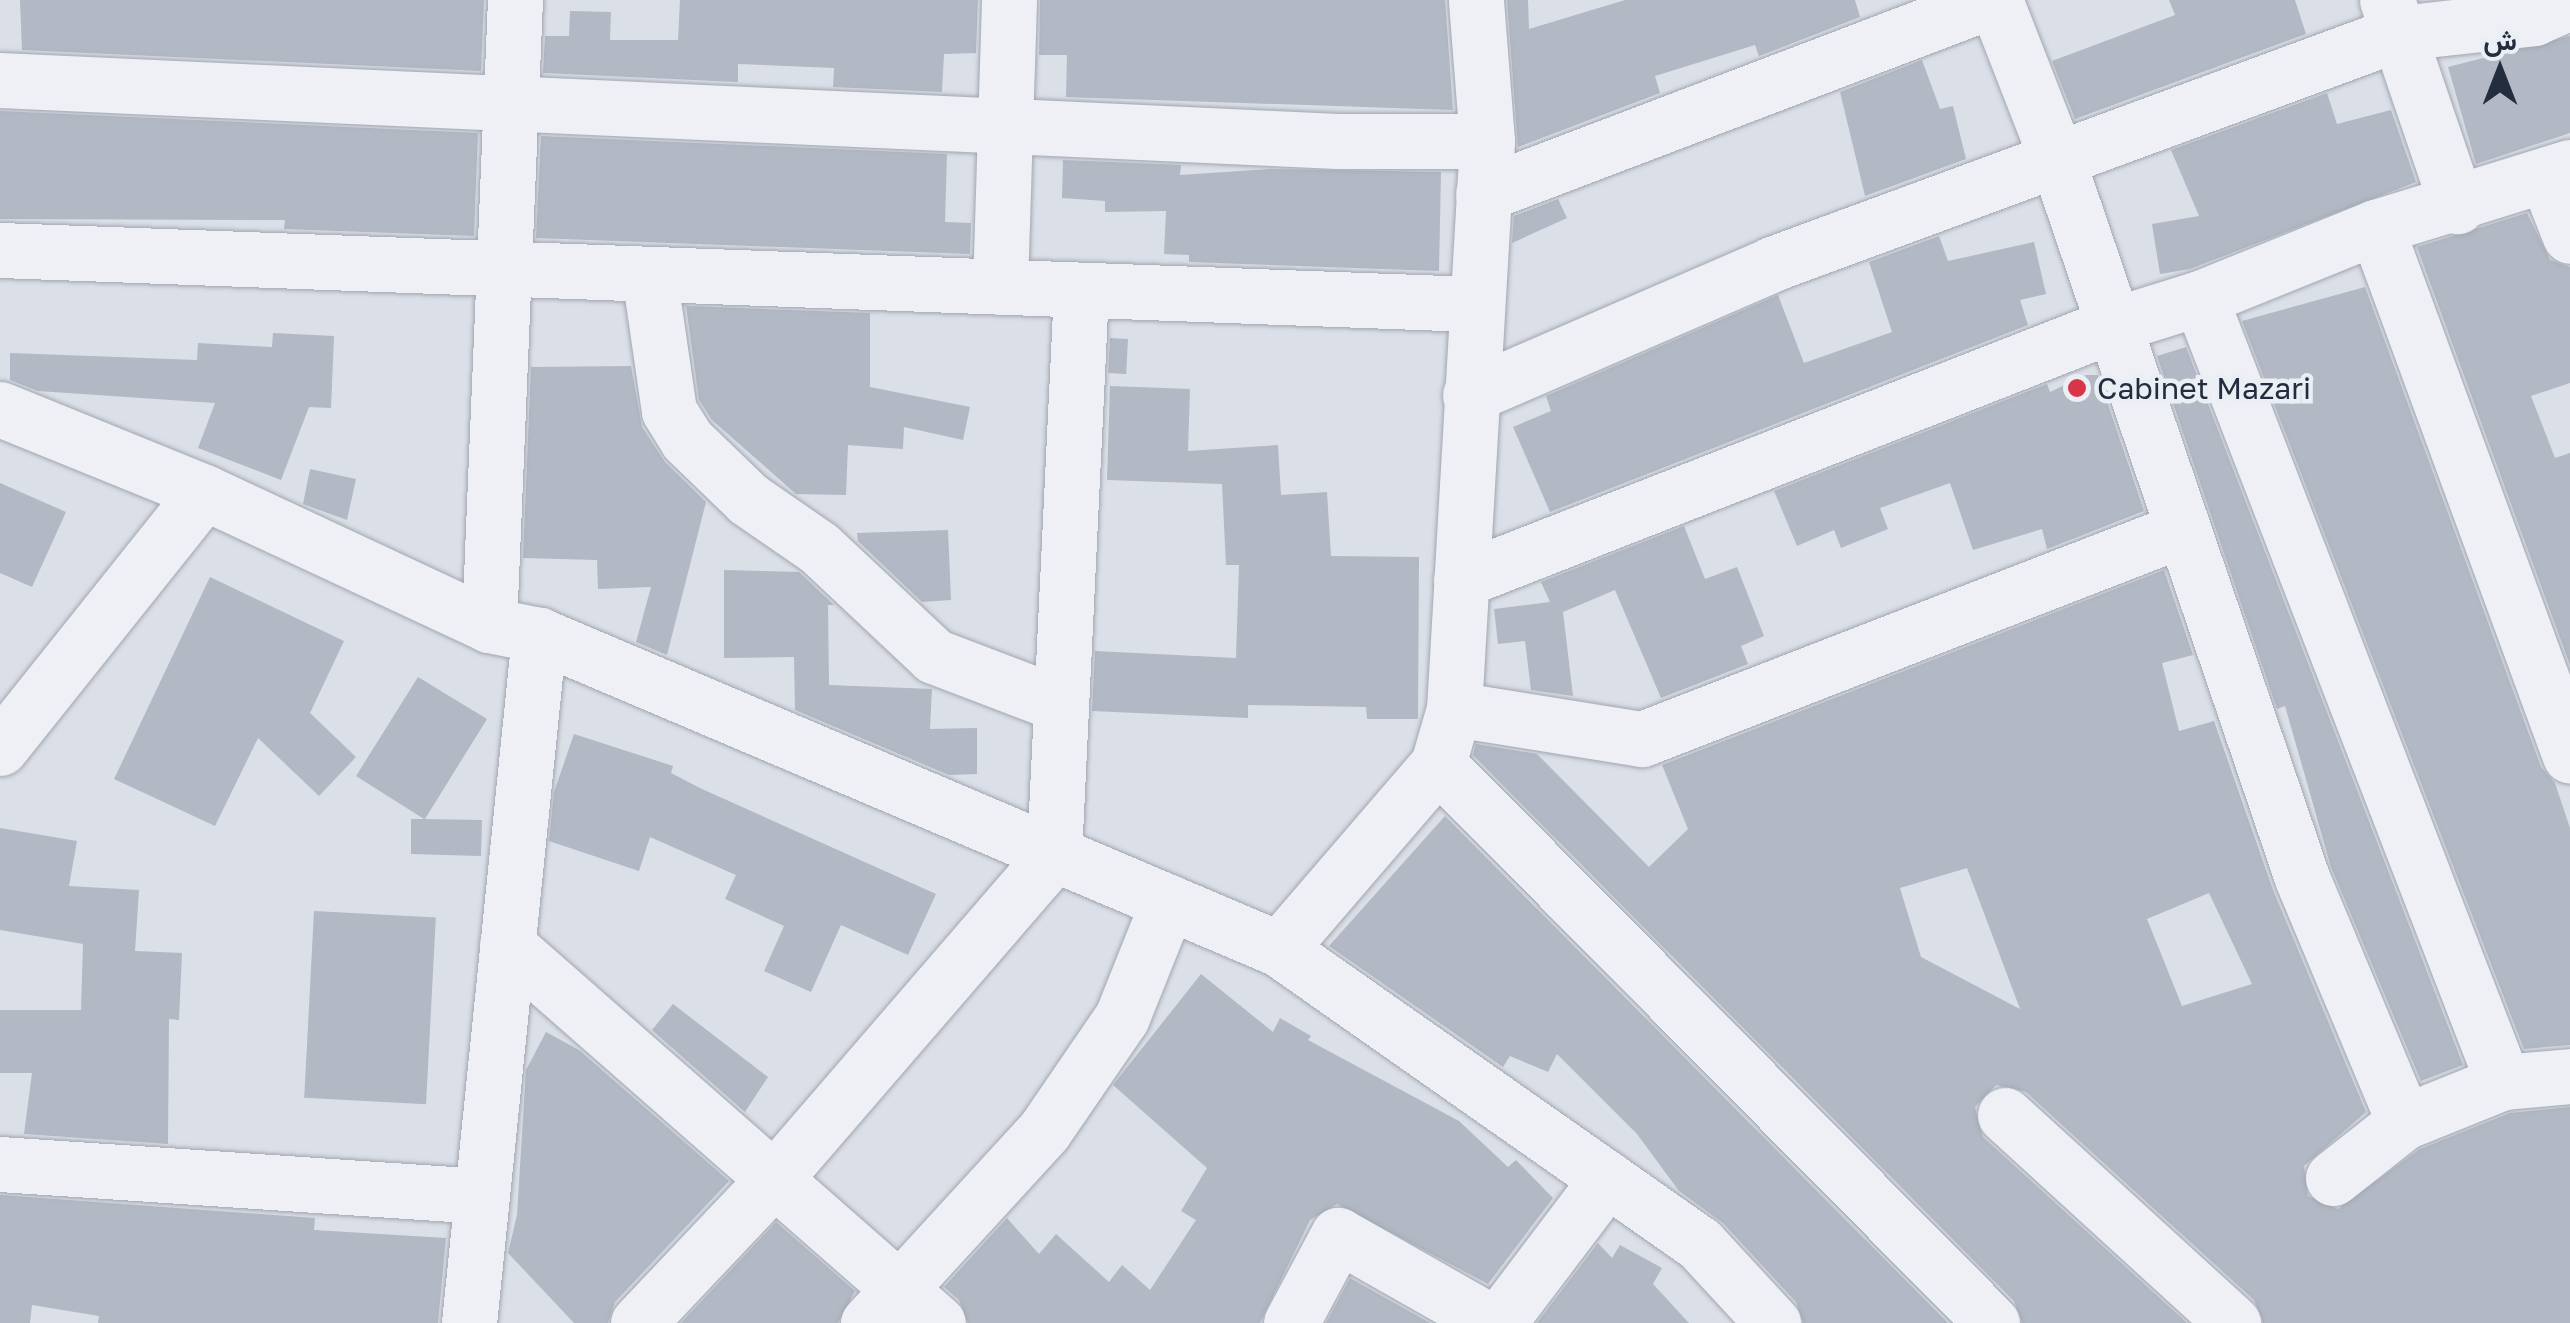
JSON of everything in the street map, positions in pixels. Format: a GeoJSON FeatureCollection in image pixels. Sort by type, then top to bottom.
{"type":"FeatureCollection","features":[{"type":"Feature","properties":{"kind":"street"},"geometry":{"type":"LineString","coordinates":[[469,1323],[506,945],[514,630],[504,269],[514,0]]}},
{"type":"Feature","properties":{"kind":"street"},"geometry":{"type":"LineString","coordinates":[[1000,286],[1009,0]]}},
{"type":"Feature","properties":{"kind":"street"},"geometry":{"type":"LineString","coordinates":[[1279,950],[1438,764],[1454,709],[1474,304],[1485,167],[1476,0]]}},
{"type":"Feature","properties":{"kind":"street"},"geometry":{"type":"LineString","coordinates":[[0,80],[1005,126],[1485,167],[1994,0],[2057,159],[2110,326],[2302,878],[2404,1122]]}},
{"type":"Feature","properties":{"kind":"street"},"geometry":{"type":"LineString","coordinates":[[1470,394],[1772,264],[2057,159],[2393,16],[2534,18],[2570,2]]}},
{"type":"Feature","properties":{"kind":"street"},"geometry":{"type":"LineString","coordinates":[[2393,16],[2457,206]]}},
{"type":"Feature","properties":{"kind":"street"},"geometry":{"type":"LineString","coordinates":[[1461,580],[2110,326],[2200,298],[2376,227],[2457,206],[2558,172],[2570,236]]}},
{"type":"Feature","properties":{"kind":"street"},"geometry":{"type":"LineString","coordinates":[[2376,227],[2570,756]]}},
{"type":"Feature","properties":{"kind":"street"},"geometry":{"type":"LineString","coordinates":[[0,250],[1474,304]]}},
{"type":"Feature","properties":{"kind":"street"},"geometry":{"type":"LineString","coordinates":[[649,274],[669,411],[687,440],[748,499],[819,548],[934,656],[1060,704]]}},
{"type":"Feature","properties":{"kind":"street"},"geometry":{"type":"LineString","coordinates":[[638,1323],[773,1180],[1054,854],[1081,290]]}},
{"type":"Feature","properties":{"kind":"street"},"geometry":{"type":"LineString","coordinates":[[2200,298],[2503,1082]]}},
{"type":"Feature","properties":{"kind":"street"},"geometry":{"type":"LineString","coordinates":[[0,409],[204,492],[514,630],[1279,950],[1700,1244],[1773,1323]]}},
{"type":"Feature","properties":{"kind":"street"},"geometry":{"type":"LineString","coordinates":[[0,748],[204,492]]}},
{"type":"Feature","properties":{"kind":"street"},"geometry":{"type":"LineString","coordinates":[[1454,709],[1642,739],[2181,530]]}},
{"type":"Feature","properties":{"kind":"street"},"geometry":{"type":"LineString","coordinates":[[1438,764],[1992,1323]]}},
{"type":"Feature","properties":{"kind":"street"},"geometry":{"type":"LineString","coordinates":[[506,945],[773,1180],[902,1312],[1044,1131],[1122,1017],[1168,902]]}},
{"type":"Feature","properties":{"kind":"street"},"geometry":{"type":"LineString","coordinates":[[2333,1178],[2404,1122],[2503,1082],[2570,1076]]}},
{"type":"Feature","properties":{"kind":"street"},"geometry":{"type":"LineString","coordinates":[[2005,1115],[2233,1323]]}},
{"type":"Feature","properties":{"kind":"street"},"geometry":{"type":"LineString","coordinates":[[0,1164],[480,1196]]}},
{"type":"Feature","properties":{"kind":"street"},"geometry":{"type":"LineString","coordinates":[[1291,1323],[1338,1235],[1496,1323],[1607,1179]]}},
{"type":"Feature","properties":{"kind":"building"},"geometry":{"type":"Polygon","coordinates":[[[20,0],[484,0],[481,71],[22,50],[20,0]]]}},
{"type":"Feature","properties":{"kind":"building"},"geometry":{"type":"Polygon","coordinates":[[[680,0],[978,0],[976,53],[944,54],[942,92],[833,87],[834,68],[738,64],[738,82],[543,73],[545,36],[569,36],[570,11],[611,12],[610,40],[678,40],[680,0]]]}},
{"type":"Feature","properties":{"kind":"building"},"geometry":{"type":"Polygon","coordinates":[[[1040,0],[1445,0],[1453,110],[1066,97],[1067,55],[1039,55],[1040,0]]]}},
{"type":"Feature","properties":{"kind":"building"},"geometry":{"type":"Polygon","coordinates":[[[1507,0],[1528,0],[1529,29],[1625,0],[1855,0],[1860,17],[1759,56],[1755,45],[1655,76],[1660,93],[1518,147],[1507,0]]]}},
{"type":"Feature","properties":{"kind":"building"},"geometry":{"type":"Polygon","coordinates":[[[2169,0],[2295,0],[2306,34],[2075,119],[2052,61],[2175,15],[2169,0]]]}},
{"type":"Feature","properties":{"kind":"building"},"geometry":{"type":"Polygon","coordinates":[[[2570,36],[2570,133],[2476,164],[2448,67],[2570,36]]]}},
{"type":"Feature","properties":{"kind":"building"},"geometry":{"type":"Polygon","coordinates":[[[1922,60],[1940,109],[1953,106],[1966,159],[1865,196],[1840,92],[1922,60]]]}},
{"type":"Feature","properties":{"kind":"building"},"geometry":{"type":"Polygon","coordinates":[[[2327,93],[2337,124],[2391,110],[2416,182],[2190,269],[2160,274],[2152,224],[2199,216],[2171,150],[2327,93]]]}},
{"type":"Feature","properties":{"kind":"building"},"geometry":{"type":"Polygon","coordinates":[[[0,111],[478,133],[474,236],[284,229],[285,220],[0,219],[0,111]]]}},
{"type":"Feature","properties":{"kind":"building"},"geometry":{"type":"Polygon","coordinates":[[[541,136],[947,154],[945,222],[971,223],[970,254],[536,238],[541,136]]]}},
{"type":"Feature","properties":{"kind":"building"},"geometry":{"type":"Polygon","coordinates":[[[1063,160],[1181,165],[1180,175],[1270,169],[1441,172],[1439,271],[1189,262],[1189,255],[1164,254],[1166,211],[1105,212],[1105,201],[1062,198],[1063,160]]]}},
{"type":"Feature","properties":{"kind":"building"},"geometry":{"type":"Polygon","coordinates":[[[1558,199],[1567,218],[1512,243],[1514,216],[1558,199]]]}},
{"type":"Feature","properties":{"kind":"building"},"geometry":{"type":"Polygon","coordinates":[[[2527,213],[2550,260],[2570,267],[2570,383],[2531,396],[2555,458],[2570,453],[2570,665],[2417,247],[2527,213]]]}},
{"type":"Feature","properties":{"kind":"building"},"geometry":{"type":"Polygon","coordinates":[[[1939,236],[1948,261],[2034,242],[2046,294],[2020,300],[2028,325],[1550,512],[1513,427],[1551,411],[1546,396],[1778,295],[1804,363],[1892,332],[1869,262],[1939,236]]]}},
{"type":"Feature","properties":{"kind":"building"},"geometry":{"type":"Polygon","coordinates":[[[2365,287],[2541,767],[2555,783],[2570,828],[2570,1045],[2524,1049],[2242,321],[2365,287]]]}},
{"type":"Feature","properties":{"kind":"building"},"geometry":{"type":"Polygon","coordinates":[[[686,306],[870,313],[870,387],[970,407],[963,440],[904,427],[903,449],[848,445],[846,495],[796,494],[712,420],[699,400],[686,306]]]}},
{"type":"Feature","properties":{"kind":"building"},"geometry":{"type":"Polygon","coordinates":[[[273,333],[334,336],[331,408],[309,407],[281,480],[198,448],[215,403],[38,391],[10,380],[10,353],[197,360],[198,343],[272,347],[273,333]]]}},
{"type":"Feature","properties":{"kind":"building"},"geometry":{"type":"Polygon","coordinates":[[[1110,338],[1128,339],[1126,374],[1108,373],[1110,338]]]}},
{"type":"Feature","properties":{"kind":"building"},"geometry":{"type":"Polygon","coordinates":[[[2186,347],[2463,1065],[2421,1081],[2331,867],[2285,706],[2277,709],[2157,356],[2186,347]]]}},
{"type":"Feature","properties":{"kind":"building"},"geometry":{"type":"Polygon","coordinates":[[[631,366],[642,427],[665,462],[706,502],[667,655],[636,642],[651,587],[598,589],[597,560],[523,558],[531,367],[631,366]]]}},
{"type":"Feature","properties":{"kind":"building"},"geometry":{"type":"Polygon","coordinates":[[[2086,375],[2098,375],[2144,511],[2047,549],[2042,529],[1973,550],[1950,483],[1880,508],[1888,529],[1841,548],[1834,530],[1797,546],[1774,491],[2047,384],[2050,392],[2086,375]]]}},
{"type":"Feature","properties":{"kind":"building"},"geometry":{"type":"Polygon","coordinates":[[[1110,386],[1190,389],[1188,451],[1278,445],[1281,495],[1327,492],[1331,556],[1419,557],[1418,719],[1367,719],[1366,707],[1248,705],[1248,718],[1092,711],[1095,651],[1236,658],[1239,565],[1226,565],[1222,484],[1107,480],[1110,386]]]}},
{"type":"Feature","properties":{"kind":"building"},"geometry":{"type":"Polygon","coordinates":[[[310,469],[356,479],[347,520],[303,504],[310,469]]]}},
{"type":"Feature","properties":{"kind":"building"},"geometry":{"type":"Polygon","coordinates":[[[0,483],[66,512],[32,587],[0,573],[0,483]]]}},
{"type":"Feature","properties":{"kind":"building"},"geometry":{"type":"Polygon","coordinates":[[[1684,526],[1705,579],[1737,567],[1764,636],[1741,646],[1748,664],[1661,698],[1615,590],[1563,612],[1573,696],[1531,690],[1525,641],[1498,644],[1494,609],[1550,602],[1541,582],[1684,526]]]}},
{"type":"Feature","properties":{"kind":"building"},"geometry":{"type":"Polygon","coordinates":[[[948,530],[951,600],[922,602],[858,541],[857,533],[948,530]]]}},
{"type":"Feature","properties":{"kind":"building"},"geometry":{"type":"Polygon","coordinates":[[[724,570],[799,572],[834,605],[828,605],[829,685],[932,689],[930,729],[977,728],[977,774],[949,775],[795,710],[794,657],[724,658],[724,570]]]}},
{"type":"Feature","properties":{"kind":"building"},"geometry":{"type":"Polygon","coordinates":[[[2164,570],[2193,655],[2162,663],[2179,731],[2214,721],[2273,890],[2366,1112],[2304,1166],[2308,1196],[2338,1209],[2420,1149],[2510,1113],[2570,1107],[2570,1323],[2263,1323],[2254,1300],[2026,1092],[1996,1085],[1975,1107],[1983,1137],[2187,1323],[2022,1323],[2014,1301],[1473,755],[1476,744],[1537,754],[1649,867],[1688,829],[1662,765],[2164,570]],[[1967,868],[1900,888],[1921,957],[2020,1009],[1967,868]],[[2209,893],[2147,919],[2182,1006],[2252,984],[2209,893]]]}},
{"type":"Feature","properties":{"kind":"building"},"geometry":{"type":"Polygon","coordinates":[[[210,577],[344,641],[310,713],[356,757],[319,796],[258,738],[215,826],[114,779],[210,577]]]}},
{"type":"Feature","properties":{"kind":"building"},"geometry":{"type":"Polygon","coordinates":[[[418,677],[487,719],[425,819],[482,820],[481,856],[411,854],[411,819],[424,819],[356,776],[418,677]]]}},
{"type":"Feature","properties":{"kind":"building"},"geometry":{"type":"Polygon","coordinates":[[[574,734],[673,766],[671,773],[702,789],[936,894],[908,955],[841,925],[811,992],[764,971],[784,926],[725,899],[736,875],[650,837],[639,871],[549,841],[554,792],[574,734]]]}},
{"type":"Feature","properties":{"kind":"building"},"geometry":{"type":"Polygon","coordinates":[[[1445,816],[1948,1323],[1803,1323],[1796,1302],[1723,1223],[1679,1191],[1637,1134],[1557,1054],[1548,1072],[1510,1056],[1503,1067],[1329,946],[1445,816]]]}},
{"type":"Feature","properties":{"kind":"building"},"geometry":{"type":"Polygon","coordinates":[[[0,828],[77,841],[69,886],[139,890],[135,951],[182,953],[179,1020],[169,1019],[168,1144],[24,1134],[32,1073],[0,1073],[0,1010],[81,1010],[83,944],[0,930],[0,828]]]}},
{"type":"Feature","properties":{"kind":"building"},"geometry":{"type":"Polygon","coordinates":[[[314,911],[436,917],[426,1104],[304,1098],[314,911]]]}},
{"type":"Feature","properties":{"kind":"building"},"geometry":{"type":"Polygon","coordinates":[[[1201,974],[1273,1032],[1280,1018],[1311,1036],[1308,1040],[1459,1121],[1508,1167],[1516,1160],[1553,1198],[1488,1284],[1337,1204],[1310,1220],[1260,1323],[968,1323],[959,1300],[944,1287],[1007,1218],[1039,1254],[1056,1234],[1109,1282],[1122,1265],[1150,1290],[1196,1220],[1181,1211],[1207,1168],[1113,1085],[1201,974]]]}},
{"type":"Feature","properties":{"kind":"building"},"geometry":{"type":"Polygon","coordinates":[[[673,1004],[768,1077],[745,1112],[652,1030],[673,1004]]]}},
{"type":"Feature","properties":{"kind":"building"},"geometry":{"type":"Polygon","coordinates":[[[546,1032],[579,1050],[729,1181],[615,1302],[608,1323],[574,1323],[508,1253],[517,1215],[526,1070],[546,1032]]]}},
{"type":"Feature","properties":{"kind":"building"},"geometry":{"type":"Polygon","coordinates":[[[0,1195],[315,1218],[314,1230],[446,1238],[438,1323],[98,1323],[99,1316],[32,1305],[30,1323],[0,1323],[0,1195]]]}},
{"type":"Feature","properties":{"kind":"building"},"geometry":{"type":"Polygon","coordinates":[[[776,1222],[855,1291],[838,1323],[681,1323],[776,1222]]]}},
{"type":"Feature","properties":{"kind":"building"},"geometry":{"type":"Polygon","coordinates":[[[1598,1243],[1612,1258],[1620,1245],[1662,1268],[1653,1284],[1689,1323],[1537,1323],[1598,1243]]]}},
{"type":"Feature","properties":{"kind":"building"},"geometry":{"type":"Polygon","coordinates":[[[1350,1278],[1430,1323],[1326,1323],[1350,1278]]]}},
{"type":"Feature","properties":{"kind":"place","name":"Cabinet Mazari"},"geometry":{"type":"Point","coordinates":[2077,388]}}]}
